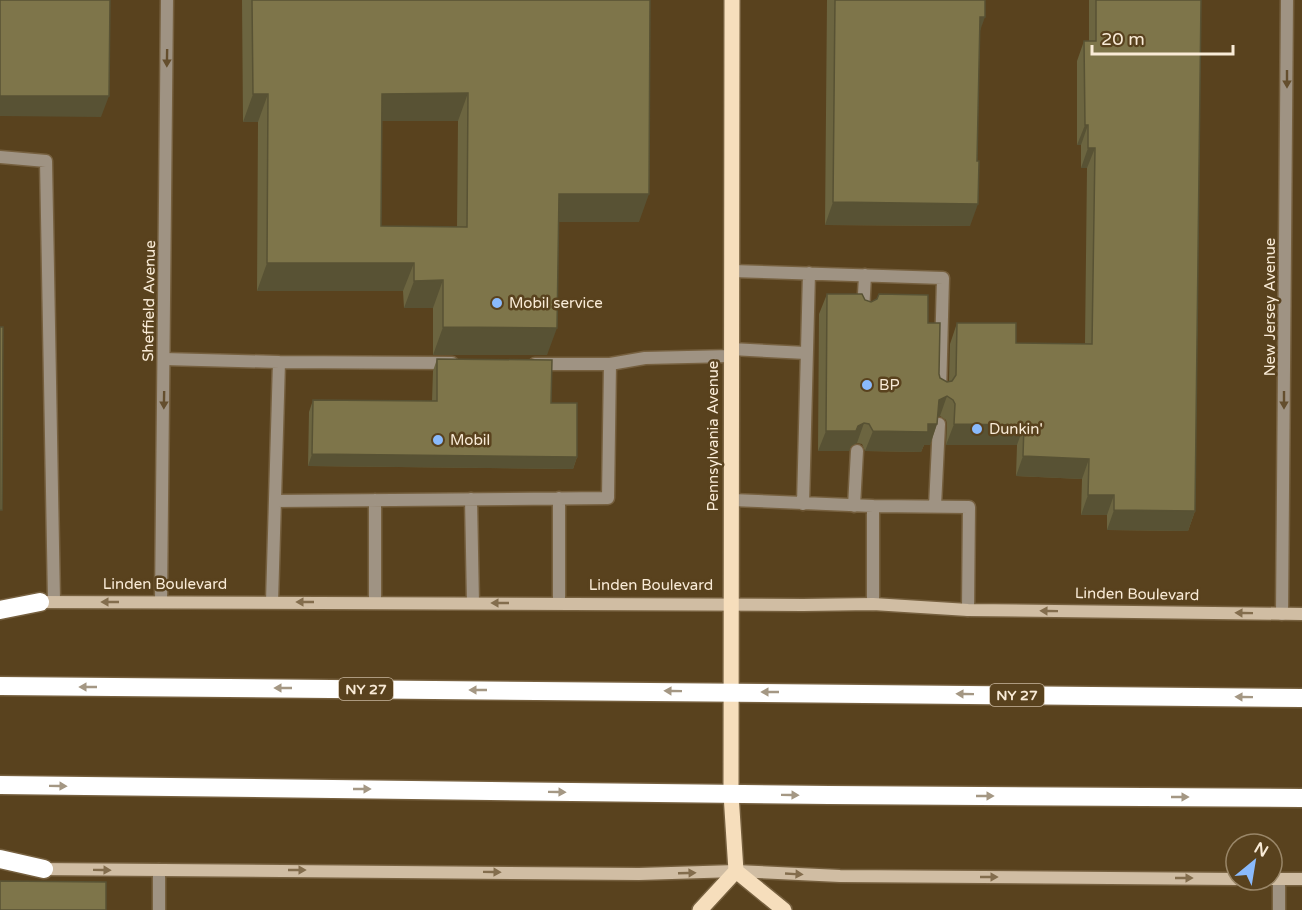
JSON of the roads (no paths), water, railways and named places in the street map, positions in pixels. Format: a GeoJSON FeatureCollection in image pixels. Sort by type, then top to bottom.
{"type":"FeatureCollection","features":[{"type":"Feature","properties":{"kind":"highway"},"geometry":{"type":"LineString","coordinates":[[0,610],[47,601]]}},
{"type":"Feature","properties":{"kind":"highway","name":"NY 27"},"geometry":{"type":"LineString","coordinates":[[0,686],[1302,698]]}},
{"type":"Feature","properties":{"kind":"highway"},"geometry":{"type":"LineString","coordinates":[[0,785],[1302,798]]}},
{"type":"Feature","properties":{"kind":"highway"},"geometry":{"type":"LineString","coordinates":[[0,859],[44,869]]}},
{"type":"Feature","properties":{"kind":"main road","name":"Pennsylvania Avenue"},"geometry":{"type":"LineString","coordinates":[[732,0],[731,794],[735,871]]}},
{"type":"Feature","properties":{"kind":"main road"},"geometry":{"type":"LineString","coordinates":[[700,910],[735,871],[784,910]]}},
{"type":"Feature","properties":{"kind":"street","name":"Sheffield Avenue"},"geometry":{"type":"LineString","coordinates":[[161,602],[167,0]]}},
{"type":"Feature","properties":{"kind":"street","name":"New Jersey Avenue"},"geometry":{"type":"LineString","coordinates":[[1282,614],[1287,0]]}},
{"type":"Feature","properties":{"kind":"street"},"geometry":{"type":"LineString","coordinates":[[0,157],[46,161],[47,601]]}},
{"type":"Feature","properties":{"kind":"street"},"geometry":{"type":"LineString","coordinates":[[732,271],[943,278],[940,394]]}},
{"type":"Feature","properties":{"kind":"street"},"geometry":{"type":"LineString","coordinates":[[803,504],[809,273]]}},
{"type":"Feature","properties":{"kind":"street"},"geometry":{"type":"LineString","coordinates":[[863,314],[865,275]]}},
{"type":"Feature","properties":{"kind":"street"},"geometry":{"type":"LineString","coordinates":[[527,363],[610,364],[645,358],[731,353],[806,353]]}},
{"type":"Feature","properties":{"kind":"street"},"geometry":{"type":"LineString","coordinates":[[164,359],[468,363]]}},
{"type":"Feature","properties":{"kind":"street"},"geometry":{"type":"LineString","coordinates":[[272,602],[279,362]]}},
{"type":"Feature","properties":{"kind":"street"},"geometry":{"type":"LineString","coordinates":[[275,501],[608,498],[610,364]]}},
{"type":"Feature","properties":{"kind":"street"},"geometry":{"type":"LineString","coordinates":[[935,507],[939,424]]}},
{"type":"Feature","properties":{"kind":"street"},"geometry":{"type":"LineString","coordinates":[[854,506],[856,451]]}},
{"type":"Feature","properties":{"kind":"street"},"geometry":{"type":"LineString","coordinates":[[559,498],[559,603]]}},
{"type":"Feature","properties":{"kind":"street"},"geometry":{"type":"LineString","coordinates":[[471,499],[473,603]]}},
{"type":"Feature","properties":{"kind":"street"},"geometry":{"type":"LineString","coordinates":[[375,500],[375,602]]}},
{"type":"Feature","properties":{"kind":"street"},"geometry":{"type":"LineString","coordinates":[[732,500],[854,506],[969,507],[968,610]]}},
{"type":"Feature","properties":{"kind":"street"},"geometry":{"type":"LineString","coordinates":[[873,506],[873,604]]}},
{"type":"Feature","properties":{"kind":"street","name":"Linden Boulevard"},"geometry":{"type":"LineString","coordinates":[[0,601],[873,604],[968,610],[1302,614]]}},
{"type":"Feature","properties":{"kind":"street"},"geometry":{"type":"LineString","coordinates":[[0,869],[639,874],[735,871],[840,876],[1224,879]]}},
{"type":"Feature","properties":{"kind":"street"},"geometry":{"type":"LineString","coordinates":[[159,870],[159,910]]}},
{"type":"Feature","properties":{"kind":"street"},"geometry":{"type":"LineString","coordinates":[[1284,879],[1302,879]]}},
{"type":"Feature","properties":{"kind":"street"},"geometry":{"type":"LineString","coordinates":[[1277,892],[1279,910]]}},
{"type":"Feature","properties":{"kind":"place","name":"Mobil service"},"geometry":{"type":"Point","coordinates":[497,303]}},
{"type":"Feature","properties":{"kind":"place","name":"BP"},"geometry":{"type":"Point","coordinates":[867,385]}},
{"type":"Feature","properties":{"kind":"place","name":"Dunkin'"},"geometry":{"type":"Point","coordinates":[977,429]}},
{"type":"Feature","properties":{"kind":"place","name":"Mobil"},"geometry":{"type":"Point","coordinates":[438,440]}}]}
